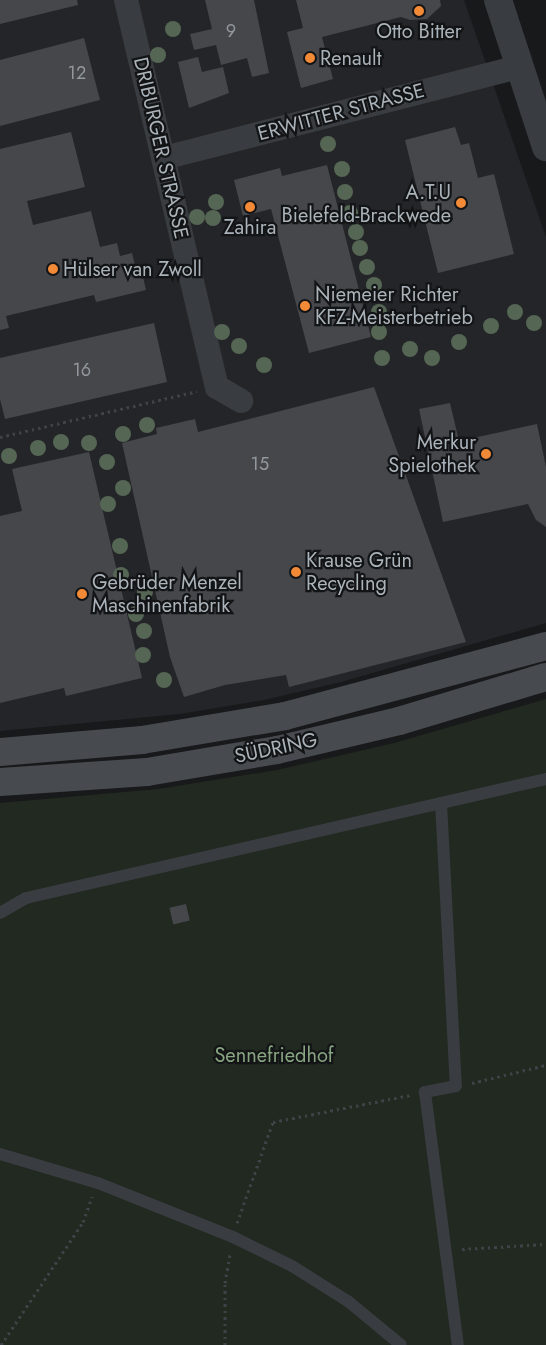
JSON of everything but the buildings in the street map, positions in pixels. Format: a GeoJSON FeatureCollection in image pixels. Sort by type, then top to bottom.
{"type":"FeatureCollection","features":[{"type":"Feature","properties":{"kind":"main road","name":"SÜDRING"},"geometry":{"type":"LineString","coordinates":[[0,752],[142,740],[285,716],[546,646]]}},
{"type":"Feature","properties":{"kind":"main road","name":"SÜDRING"},"geometry":{"type":"LineString","coordinates":[[0,782],[147,772],[277,750],[399,721],[546,677]]}},
{"type":"Feature","properties":{"kind":"street","name":"DRIBURGER STRASSE"},"geometry":{"type":"LineString","coordinates":[[126,0],[217,386]]}},
{"type":"Feature","properties":{"kind":"street"},"geometry":{"type":"LineString","coordinates":[[498,0],[518,67],[546,147]]}},
{"type":"Feature","properties":{"kind":"street","name":"ERWITTER STRASSE"},"geometry":{"type":"LineString","coordinates":[[164,158],[518,67]]}},
{"type":"Feature","properties":{"kind":"street"},"geometry":{"type":"LineString","coordinates":[[217,386],[241,401]]}},
{"type":"Feature","properties":{"kind":"lane"},"geometry":{"type":"LineString","coordinates":[[0,913],[26,898],[546,779]]}},
{"type":"Feature","properties":{"kind":"lane"},"geometry":{"type":"LineString","coordinates":[[441,804],[456,1086],[425,1092],[444,1250],[458,1345]]}},
{"type":"Feature","properties":{"kind":"lane"},"geometry":{"type":"LineString","coordinates":[[0,1154],[98,1183],[232,1237],[292,1266],[350,1302],[401,1345]]}},
{"type":"Feature","properties":{"kind":"path"},"geometry":{"type":"LineString","coordinates":[[0,437],[217,386]]}},
{"type":"Feature","properties":{"kind":"path"},"geometry":{"type":"LineString","coordinates":[[456,1086],[546,1065]]}},
{"type":"Feature","properties":{"kind":"path"},"geometry":{"type":"LineString","coordinates":[[225,1345],[225,1283],[232,1237],[274,1122],[425,1092]]}},
{"type":"Feature","properties":{"kind":"path"},"geometry":{"type":"LineString","coordinates":[[1,1345],[83,1222],[98,1183]]}},
{"type":"Feature","properties":{"kind":"path"},"geometry":{"type":"LineString","coordinates":[[444,1250],[522,1242],[546,1244]]}},
{"type":"Feature","properties":{"kind":"shaded area"},"geometry":{"type":"Polygon","coordinates":[[[0,0],[464,0],[546,237],[546,623],[341,682],[264,700],[180,714],[0,731],[0,0]]]}},
{"type":"Feature","properties":{"kind":"green space","name":"Sennefriedhof"},"geometry":{"type":"Polygon","coordinates":[[[546,699],[546,1345],[0,1345],[0,803],[158,789],[277,770],[394,743],[546,699]]]}},
{"type":"Feature","properties":{"kind":"place","name":"Otto Bitter"},"geometry":{"type":"Point","coordinates":[419,11]}},
{"type":"Feature","properties":{"kind":"place","name":"Renault"},"geometry":{"type":"Point","coordinates":[310,58]}},
{"type":"Feature","properties":{"kind":"place","name":"A.T.U Bielefeld-Brackwede"},"geometry":{"type":"Point","coordinates":[461,203]}},
{"type":"Feature","properties":{"kind":"place","name":"Zahira"},"geometry":{"type":"Point","coordinates":[250,207]}},
{"type":"Feature","properties":{"kind":"place","name":"Hülser van Zwoll"},"geometry":{"type":"Point","coordinates":[53,269]}},
{"type":"Feature","properties":{"kind":"place","name":"Niemeier Richter KFZ-Meisterbetrieb"},"geometry":{"type":"Point","coordinates":[305,306]}},
{"type":"Feature","properties":{"kind":"place","name":"Merkur Spielothek"},"geometry":{"type":"Point","coordinates":[486,454]}},
{"type":"Feature","properties":{"kind":"place","name":"Krause Grün Recycling"},"geometry":{"type":"Point","coordinates":[296,572]}},
{"type":"Feature","properties":{"kind":"place","name":"Gebrüder Menzel Maschinenfabrik"},"geometry":{"type":"Point","coordinates":[82,594]}}]}
